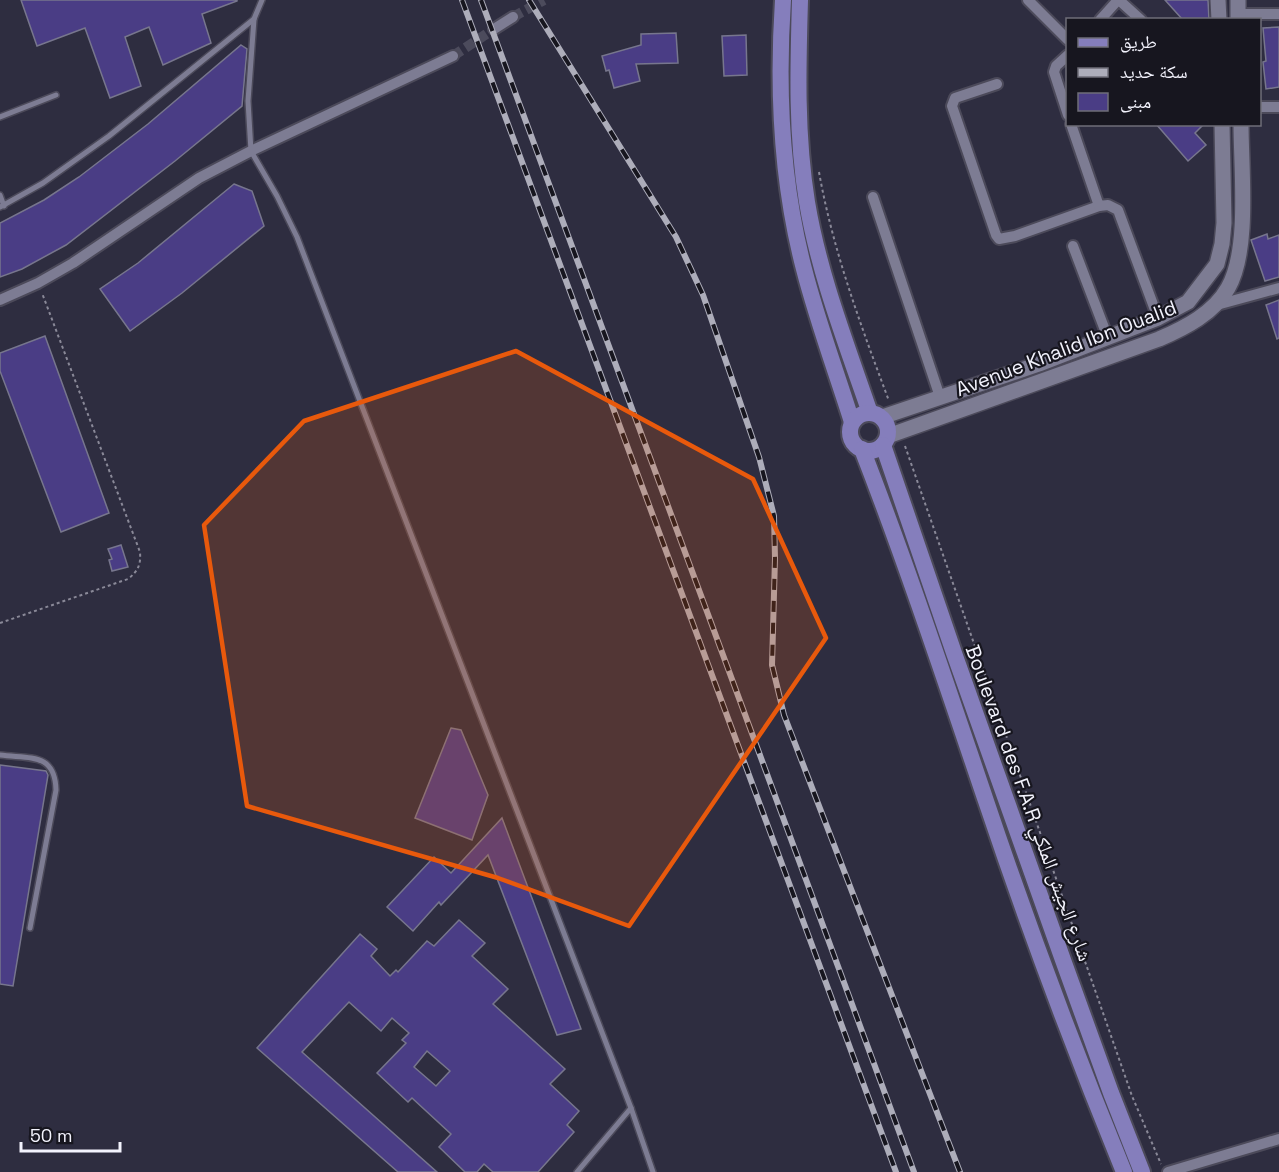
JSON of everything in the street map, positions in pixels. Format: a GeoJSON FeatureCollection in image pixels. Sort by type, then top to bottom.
{"type":"FeatureCollection","features":[{"type":"Feature","properties":{"kind":"main road","name":"Boulevard des F.A.R شارع الجيش الملكي"},"geometry":{"type":"LineString","coordinates":[[783,0],[780,43],[782,123],[795,229],[804,270],[852,422],[852,440],[862,449],[894,530],[1032,933],[1088,1084],[1124,1172]]}},
{"type":"Feature","properties":{"kind":"main road","name":"Boulevard des F.A.R شارع الجيش الملكي"},"geometry":{"type":"LineString","coordinates":[[800,0],[798,113],[807,201],[832,303],[887,426],[954,653],[1111,1093],[1142,1172]]}},
{"type":"Feature","properties":{"kind":"main road"},"geometry":{"type":"LineString","coordinates":[[1218,0],[1219,18]]}},
{"type":"Feature","properties":{"kind":"main road","name":"Avenue Khalid Ibn Oualid"},"geometry":{"type":"LineString","coordinates":[[882,414],[939,398],[1039,364],[1158,318],[1188,302],[1217,264],[1224,223],[1222,126]]}},
{"type":"Feature","properties":{"kind":"main road","name":"Avenue Khalid Ibn Oualid"},"geometry":{"type":"LineString","coordinates":[[890,438],[1168,335],[1191,324],[1212,307],[1227,290],[1234,276],[1239,256],[1242,200],[1241,126]]}},
{"type":"Feature","properties":{"kind":"main road"},"geometry":{"type":"LineString","coordinates":[[852,422],[861,415],[882,414]]}},
{"type":"Feature","properties":{"kind":"main road"},"geometry":{"type":"LineString","coordinates":[[862,449],[876,450],[890,438]]}},
{"type":"Feature","properties":{"kind":"street"},"geometry":{"type":"LineString","coordinates":[[1028,0],[1066,37]]}},
{"type":"Feature","properties":{"kind":"street"},"geometry":{"type":"LineString","coordinates":[[1102,18],[1118,0],[1139,18]]}},
{"type":"Feature","properties":{"kind":"street"},"geometry":{"type":"LineString","coordinates":[[1238,11],[1279,14]]}},
{"type":"Feature","properties":{"kind":"street"},"geometry":{"type":"LineString","coordinates":[[494,29],[513,17]]}},
{"type":"Feature","properties":{"kind":"street"},"geometry":{"type":"LineString","coordinates":[[0,300],[38,283],[73,263],[199,178],[251,151],[453,56]]}},
{"type":"Feature","properties":{"kind":"street"},"geometry":{"type":"LineString","coordinates":[[1066,57],[1056,66],[1054,72],[1066,109]]}},
{"type":"Feature","properties":{"kind":"street"},"geometry":{"type":"LineString","coordinates":[[997,84],[961,95],[955,98],[952,106],[996,235],[999,239],[1015,236],[1099,206],[1108,205],[1119,210],[1158,318]]}},
{"type":"Feature","properties":{"kind":"street"},"geometry":{"type":"LineString","coordinates":[[1261,106],[1279,106]]}},
{"type":"Feature","properties":{"kind":"street"},"geometry":{"type":"LineString","coordinates":[[1072,126],[1099,206]]}},
{"type":"Feature","properties":{"kind":"street"},"geometry":{"type":"LineString","coordinates":[[873,196],[939,398]]}},
{"type":"Feature","properties":{"kind":"street"},"geometry":{"type":"LineString","coordinates":[[1073,246],[1108,338]]}},
{"type":"Feature","properties":{"kind":"street"},"geometry":{"type":"LineString","coordinates":[[1212,307],[1279,288]]}},
{"type":"Feature","properties":{"kind":"street"},"geometry":{"type":"LineString","coordinates":[[1167,1172],[1279,1139]]}},
{"type":"Feature","properties":{"kind":"lane"},"geometry":{"type":"LineString","coordinates":[[262,0],[254,19],[248,101],[251,151],[297,237],[631,1108],[653,1172]]}},
{"type":"Feature","properties":{"kind":"lane"},"geometry":{"type":"LineString","coordinates":[[0,195],[2,207],[43,183],[109,136],[254,19]]}},
{"type":"Feature","properties":{"kind":"lane"},"geometry":{"type":"LineString","coordinates":[[0,117],[56,95]]}},
{"type":"Feature","properties":{"kind":"lane"},"geometry":{"type":"LineString","coordinates":[[0,755],[43,760],[52,767],[56,779],[56,790],[30,928]]}},
{"type":"Feature","properties":{"kind":"lane"},"geometry":{"type":"LineString","coordinates":[[577,1172],[631,1108]]}},
{"type":"Feature","properties":{"kind":"path"},"geometry":{"type":"LineString","coordinates":[[819,170],[826,212],[882,414]]}},
{"type":"Feature","properties":{"kind":"path"},"geometry":{"type":"LineString","coordinates":[[0,623],[128,579],[136,572],[141,562],[140,552],[38,283]]}},
{"type":"Feature","properties":{"kind":"path"},"geometry":{"type":"LineString","coordinates":[[890,438],[1128,1085],[1151,1145],[1167,1172]]}},
{"type":"Feature","properties":{"kind":"highlighted area"},"geometry":{"type":"Polygon","coordinates":[[[516,351],[753,479],[826,638],[629,926],[498,878],[247,806],[204,525],[304,421],[516,351]]]}},
{"type":"Feature","properties":{"kind":"building"},"geometry":{"type":"Polygon","coordinates":[[[21,0],[237,1],[202,14],[211,43],[163,65],[149,27],[125,37],[141,86],[110,98],[85,28],[37,46],[21,0]]]}},
{"type":"Feature","properties":{"kind":"building"},"geometry":{"type":"Polygon","coordinates":[[[1165,0],[1208,0],[1209,18],[1181,18],[1165,0]]]}},
{"type":"Feature","properties":{"kind":"building"},"geometry":{"type":"Polygon","coordinates":[[[1279,27],[1279,87],[1266,89],[1263,28],[1279,27]]]}},
{"type":"Feature","properties":{"kind":"building"},"geometry":{"type":"Polygon","coordinates":[[[676,33],[678,63],[636,64],[640,81],[614,88],[602,56],[641,45],[641,34],[676,33]]]}},
{"type":"Feature","properties":{"kind":"building"},"geometry":{"type":"Polygon","coordinates":[[[746,35],[747,75],[724,76],[722,36],[746,35]]]}},
{"type":"Feature","properties":{"kind":"building"},"geometry":{"type":"Polygon","coordinates":[[[241,45],[247,49],[242,106],[66,245],[22,269],[0,277],[0,223],[44,200],[79,177],[148,124],[241,45]]]}},
{"type":"Feature","properties":{"kind":"building"},"geometry":{"type":"Polygon","coordinates":[[[1158,126],[1202,126],[1195,133],[1206,145],[1188,161],[1158,126]]]}},
{"type":"Feature","properties":{"kind":"building"},"geometry":{"type":"Polygon","coordinates":[[[234,184],[252,191],[264,226],[182,293],[130,331],[100,289],[138,263],[234,184]]]}},
{"type":"Feature","properties":{"kind":"building"},"geometry":{"type":"Polygon","coordinates":[[[1267,234],[1268,239],[1279,235],[1279,277],[1265,281],[1251,240],[1267,234]]]}},
{"type":"Feature","properties":{"kind":"building"},"geometry":{"type":"Polygon","coordinates":[[[1279,300],[1279,338],[1277,339],[1266,305],[1279,300]]]}},
{"type":"Feature","properties":{"kind":"building"},"geometry":{"type":"Polygon","coordinates":[[[45,336],[109,513],[61,532],[0,371],[0,353],[45,336]]]}},
{"type":"Feature","properties":{"kind":"building"},"geometry":{"type":"Polygon","coordinates":[[[121,545],[128,567],[112,571],[109,560],[112,559],[108,549],[121,545]]]}},
{"type":"Feature","properties":{"kind":"building"},"geometry":{"type":"Polygon","coordinates":[[[451,728],[461,730],[488,795],[472,840],[415,818],[451,728]]]}},
{"type":"Feature","properties":{"kind":"building"},"geometry":{"type":"Polygon","coordinates":[[[0,765],[46,771],[48,775],[13,986],[0,984],[0,765]]]}},
{"type":"Feature","properties":{"kind":"building"},"geometry":{"type":"Polygon","coordinates":[[[502,818],[581,1029],[557,1035],[488,855],[441,905],[439,902],[413,931],[387,907],[434,857],[451,873],[502,818]]]}},
{"type":"Feature","properties":{"kind":"building"},"geometry":{"type":"Polygon","coordinates":[[[459,920],[485,943],[472,956],[508,989],[493,1004],[565,1069],[550,1084],[579,1111],[567,1125],[574,1132],[538,1172],[493,1172],[484,1164],[477,1172],[465,1172],[439,1147],[451,1134],[412,1098],[408,1102],[377,1073],[406,1043],[402,1040],[409,1033],[392,1018],[381,1031],[349,1002],[302,1052],[437,1172],[398,1172],[257,1048],[360,934],[377,949],[371,956],[390,976],[396,970],[398,972],[427,941],[434,946],[459,920]],[[427,1051],[414,1067],[436,1086],[450,1071],[427,1051]]]}},
{"type":"Feature","properties":{"kind":"tunnel"},"geometry":{"type":"LineString","coordinates":[[513,17],[544,0]]}},
{"type":"Feature","properties":{"kind":"tunnel"},"geometry":{"type":"LineString","coordinates":[[453,56],[494,29]]}},
{"type":"Feature","properties":{"kind":"railway"},"geometry":{"type":"LineString","coordinates":[[462,0],[896,1172]]}},
{"type":"Feature","properties":{"kind":"railway"},"geometry":{"type":"LineString","coordinates":[[481,0],[914,1172]]}},
{"type":"Feature","properties":{"kind":"railway"},"geometry":{"type":"LineString","coordinates":[[529,0],[676,237],[703,295],[759,457],[774,516],[772,665],[784,715],[960,1172]]}}]}
